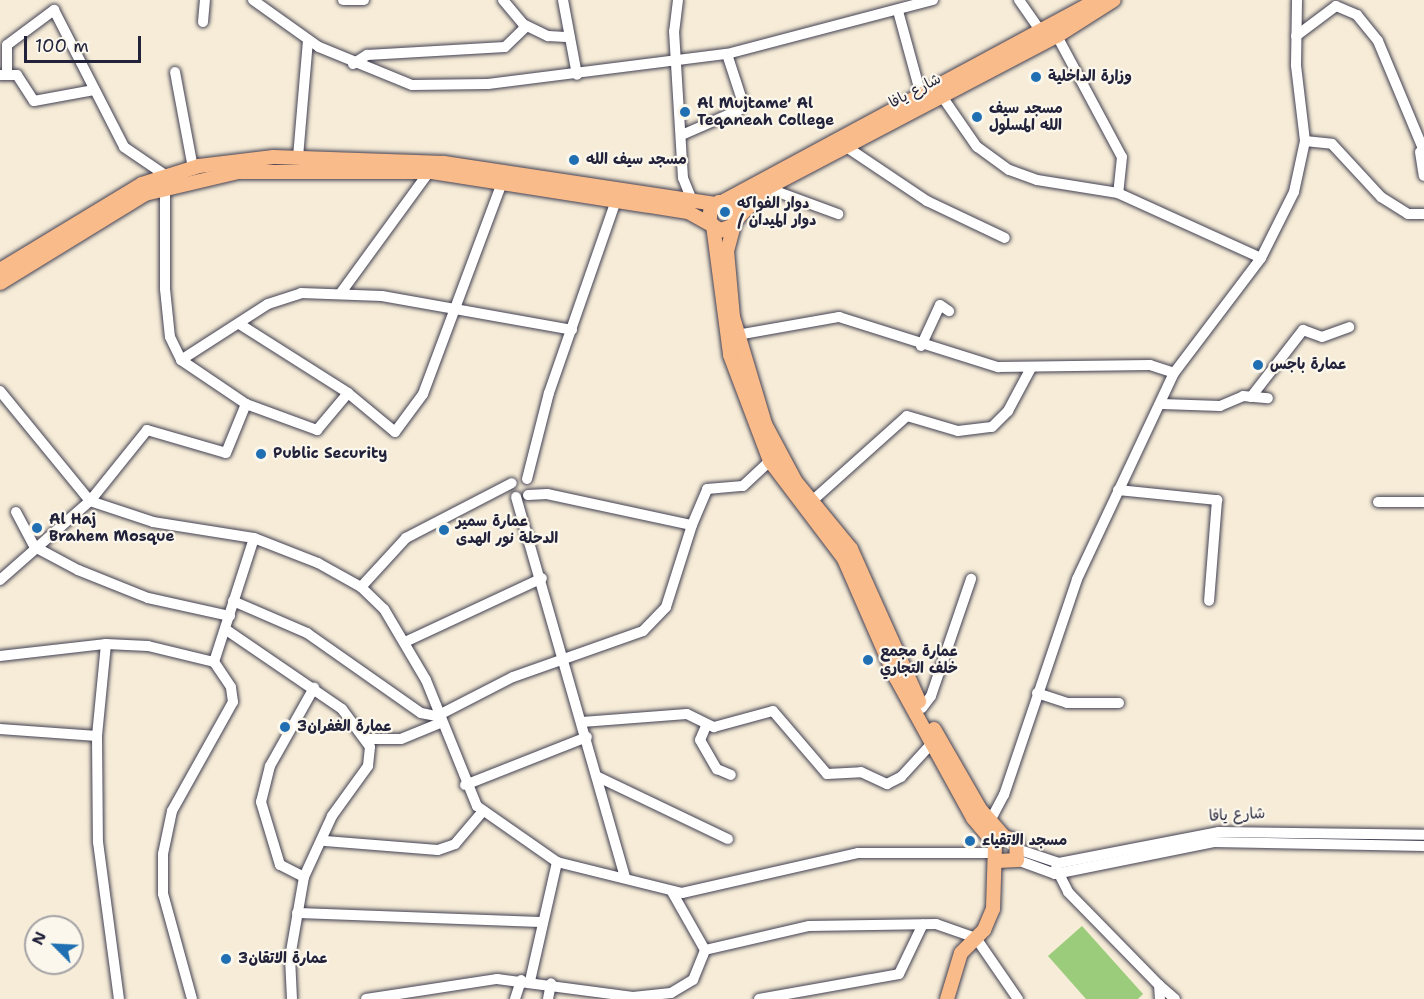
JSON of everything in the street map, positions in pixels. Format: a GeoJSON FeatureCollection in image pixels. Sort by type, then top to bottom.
{"type":"FeatureCollection","features":[{"type":"Feature","properties":{"kind":"main road","name":"شارع يافا"},"geometry":{"type":"LineString","coordinates":[[719,203],[1042,33],[1098,0]]}},
{"type":"Feature","properties":{"kind":"main road","name":"شارع يافا"},"geometry":{"type":"LineString","coordinates":[[736,222],[766,188],[1057,36],[1114,0]]}},
{"type":"Feature","properties":{"kind":"main road"},"geometry":{"type":"LineString","coordinates":[[0,283],[111,214],[193,168],[298,157],[444,163],[688,212],[721,230],[736,222]]}},
{"type":"Feature","properties":{"kind":"main road"},"geometry":{"type":"LineString","coordinates":[[0,270],[112,201],[165,182],[279,169],[429,172],[617,197],[719,203],[735,208],[736,222],[727,251],[737,335],[775,448],[812,501],[851,549],[922,708],[990,820],[1005,853],[988,921],[958,960],[947,999]]}},
{"type":"Feature","properties":{"kind":"main road"},"geometry":{"type":"LineString","coordinates":[[719,203],[711,223],[730,355],[770,461],[844,559],[932,743],[973,818],[1005,853]]}},
{"type":"Feature","properties":{"kind":"street"},"geometry":{"type":"LineString","coordinates":[[203,22],[205,0]]}},
{"type":"Feature","properties":{"kind":"street"},"geometry":{"type":"LineString","coordinates":[[253,0],[308,41],[353,64],[388,79],[435,87],[577,75],[678,63],[727,54],[933,0]]}},
{"type":"Feature","properties":{"kind":"street"},"geometry":{"type":"LineString","coordinates":[[343,0],[364,0]]}},
{"type":"Feature","properties":{"kind":"street"},"geometry":{"type":"LineString","coordinates":[[503,0],[527,26],[566,37]]}},
{"type":"Feature","properties":{"kind":"street"},"geometry":{"type":"LineString","coordinates":[[563,0],[566,37],[577,75]]}},
{"type":"Feature","properties":{"kind":"street"},"geometry":{"type":"LineString","coordinates":[[678,0],[678,63],[684,134],[683,177],[693,203]]}},
{"type":"Feature","properties":{"kind":"street"},"geometry":{"type":"LineString","coordinates":[[1019,0],[1042,33]]}},
{"type":"Feature","properties":{"kind":"street"},"geometry":{"type":"LineString","coordinates":[[990,820],[1004,795],[1077,579],[1118,490],[1162,404],[1174,373],[1262,258],[1294,192],[1305,141],[1296,36],[1297,0]]}},
{"type":"Feature","properties":{"kind":"street"},"geometry":{"type":"LineString","coordinates":[[1296,36],[1336,6],[1357,15],[1378,41],[1422,151],[1424,176]]}},
{"type":"Feature","properties":{"kind":"street"},"geometry":{"type":"LineString","coordinates":[[94,90],[34,101],[17,75],[4,75],[7,45],[54,10],[124,147],[165,182],[165,289],[170,337],[181,360],[246,404],[317,430],[348,393]]}},
{"type":"Feature","properties":{"kind":"street"},"geometry":{"type":"LineString","coordinates":[[898,11],[921,95]]}},
{"type":"Feature","properties":{"kind":"street"},"geometry":{"type":"LineString","coordinates":[[353,64],[368,55],[505,47],[527,26]]}},
{"type":"Feature","properties":{"kind":"street"},"geometry":{"type":"LineString","coordinates":[[1057,36],[1122,157],[1118,193]]}},
{"type":"Feature","properties":{"kind":"street"},"geometry":{"type":"LineString","coordinates":[[298,157],[308,41]]}},
{"type":"Feature","properties":{"kind":"street"},"geometry":{"type":"LineString","coordinates":[[684,134],[739,110],[742,100],[727,54]]}},
{"type":"Feature","properties":{"kind":"street"},"geometry":{"type":"LineString","coordinates":[[175,72],[193,168]]}},
{"type":"Feature","properties":{"kind":"street"},"geometry":{"type":"LineString","coordinates":[[941,95],[977,147],[1009,170],[1037,180],[1118,193],[1262,258]]}},
{"type":"Feature","properties":{"kind":"street"},"geometry":{"type":"LineString","coordinates":[[1305,141],[1332,144],[1387,202],[1408,214],[1424,214]]}},
{"type":"Feature","properties":{"kind":"street"},"geometry":{"type":"LineString","coordinates":[[845,146],[927,201],[1005,238]]}},
{"type":"Feature","properties":{"kind":"street"},"geometry":{"type":"LineString","coordinates":[[340,294],[429,172]]}},
{"type":"Feature","properties":{"kind":"street"},"geometry":{"type":"LineString","coordinates":[[665,199],[683,177]]}},
{"type":"Feature","properties":{"kind":"street"},"geometry":{"type":"LineString","coordinates":[[241,325],[348,393],[395,432],[423,394],[502,183]]}},
{"type":"Feature","properties":{"kind":"street"},"geometry":{"type":"LineString","coordinates":[[766,188],[838,214]]}},
{"type":"Feature","properties":{"kind":"street"},"geometry":{"type":"LineString","coordinates":[[521,496],[528,481],[532,449],[617,197]]}},
{"type":"Feature","properties":{"kind":"street"},"geometry":{"type":"LineString","coordinates":[[181,360],[285,296],[340,294],[453,309],[572,330]]}},
{"type":"Feature","properties":{"kind":"street"},"geometry":{"type":"LineString","coordinates":[[921,346],[940,305],[949,311]]}},
{"type":"Feature","properties":{"kind":"street"},"geometry":{"type":"LineString","coordinates":[[737,335],[839,317],[921,346],[998,367],[1150,365],[1174,373]]}},
{"type":"Feature","properties":{"kind":"street"},"geometry":{"type":"LineString","coordinates":[[1251,397],[1303,330],[1322,337],[1349,327]]}},
{"type":"Feature","properties":{"kind":"street"},"geometry":{"type":"LineString","coordinates":[[812,501],[907,416],[958,431],[992,427],[1008,411],[1031,368]]}},
{"type":"Feature","properties":{"kind":"street"},"geometry":{"type":"LineString","coordinates":[[0,391],[90,501],[153,522],[254,538],[318,563],[361,587],[405,642],[426,680],[465,785],[483,811],[557,862],[626,876],[672,892],[858,853],[1005,853],[1056,868],[1214,842],[1424,846]]}},
{"type":"Feature","properties":{"kind":"street"},"geometry":{"type":"LineString","coordinates":[[1162,404],[1220,406],[1251,397],[1268,398]]}},
{"type":"Feature","properties":{"kind":"street"},"geometry":{"type":"LineString","coordinates":[[0,580],[90,501],[147,430],[226,453],[246,404]]}},
{"type":"Feature","properties":{"kind":"street"},"geometry":{"type":"LineString","coordinates":[[361,587],[406,538],[491,496],[513,481],[532,449]]}},
{"type":"Feature","properties":{"kind":"street"},"geometry":{"type":"LineString","coordinates":[[367,739],[401,739],[513,677],[622,641],[656,621],[676,582],[692,525],[707,489],[743,486],[770,461]]}},
{"type":"Feature","properties":{"kind":"street"},"geometry":{"type":"LineString","coordinates":[[513,481],[528,481],[546,494]]}},
{"type":"Feature","properties":{"kind":"street"},"geometry":{"type":"LineString","coordinates":[[513,481],[521,496],[626,876]]}},
{"type":"Feature","properties":{"kind":"street"},"geometry":{"type":"LineString","coordinates":[[1118,490],[1217,500],[1209,601]]}},
{"type":"Feature","properties":{"kind":"street"},"geometry":{"type":"LineString","coordinates":[[491,496],[546,494],[692,525]]}},
{"type":"Feature","properties":{"kind":"street"},"geometry":{"type":"LineString","coordinates":[[1378,502],[1424,502]]}},
{"type":"Feature","properties":{"kind":"street"},"geometry":{"type":"LineString","coordinates":[[16,512],[35,547],[148,598],[230,616]]}},
{"type":"Feature","properties":{"kind":"street"},"geometry":{"type":"LineString","coordinates":[[214,662],[228,631],[233,601],[254,538]]}},
{"type":"Feature","properties":{"kind":"street"},"geometry":{"type":"LineString","coordinates":[[405,642],[542,578]]}},
{"type":"Feature","properties":{"kind":"street"},"geometry":{"type":"LineString","coordinates":[[922,708],[931,696],[971,579]]}},
{"type":"Feature","properties":{"kind":"street"},"geometry":{"type":"LineString","coordinates":[[233,601],[307,633],[421,713],[439,720]]}},
{"type":"Feature","properties":{"kind":"street"},"geometry":{"type":"LineString","coordinates":[[228,631],[314,688],[357,723],[367,739],[368,766],[332,816],[325,841],[304,877],[290,957],[292,999]]}},
{"type":"Feature","properties":{"kind":"street"},"geometry":{"type":"LineString","coordinates":[[106,644],[97,736],[100,865],[119,999]]}},
{"type":"Feature","properties":{"kind":"street"},"geometry":{"type":"LineString","coordinates":[[0,656],[106,644],[148,646],[214,662],[231,687],[233,702],[172,811],[161,875],[192,999]]}},
{"type":"Feature","properties":{"kind":"street"},"geometry":{"type":"LineString","coordinates":[[304,877],[280,865],[261,802],[270,766],[314,688]]}},
{"type":"Feature","properties":{"kind":"street"},"geometry":{"type":"LineString","coordinates":[[1037,693],[1067,703],[1119,703]]}},
{"type":"Feature","properties":{"kind":"street"},"geometry":{"type":"LineString","coordinates":[[582,722],[687,714],[706,726],[773,711],[827,774],[861,772],[887,784],[901,777],[932,743]]}},
{"type":"Feature","properties":{"kind":"street"},"geometry":{"type":"LineString","coordinates":[[706,726],[700,740],[717,769],[731,774]]}},
{"type":"Feature","properties":{"kind":"street"},"geometry":{"type":"LineString","coordinates":[[0,729],[97,736]]}},
{"type":"Feature","properties":{"kind":"street"},"geometry":{"type":"LineString","coordinates":[[465,785],[587,737]]}},
{"type":"Feature","properties":{"kind":"street"},"geometry":{"type":"LineString","coordinates":[[598,777],[728,839]]}},
{"type":"Feature","properties":{"kind":"street"},"geometry":{"type":"LineString","coordinates":[[325,841],[438,850],[454,844],[483,811]]}},
{"type":"Feature","properties":{"kind":"street","name":"شارع يافا"},"geometry":{"type":"LineString","coordinates":[[1056,868],[1219,832],[1424,835]]}},
{"type":"Feature","properties":{"kind":"street"},"geometry":{"type":"LineString","coordinates":[[515,999],[526,981],[557,862]]}},
{"type":"Feature","properties":{"kind":"street"},"geometry":{"type":"LineString","coordinates":[[1056,868],[1068,892],[1175,999]]}},
{"type":"Feature","properties":{"kind":"street"},"geometry":{"type":"LineString","coordinates":[[366,999],[487,980],[550,983],[585,995],[646,998],[685,987],[699,971],[705,950],[672,892]]}},
{"type":"Feature","properties":{"kind":"street"},"geometry":{"type":"LineString","coordinates":[[297,913],[542,922]]}},
{"type":"Feature","properties":{"kind":"street"},"geometry":{"type":"LineString","coordinates":[[705,950],[809,926],[923,924],[976,938],[1018,999]]}},
{"type":"Feature","properties":{"kind":"street"},"geometry":{"type":"LineString","coordinates":[[759,999],[899,974],[923,924]]}},
{"type":"Feature","properties":{"kind":"street"},"geometry":{"type":"LineString","coordinates":[[549,999],[550,983]]}},
{"type":"Feature","properties":{"kind":"street"},"geometry":{"type":"LineString","coordinates":[[1159,985],[1161,999]]}},
{"type":"Feature","properties":{"kind":"green space"},"geometry":{"type":"Polygon","coordinates":[[[1082,926],[1143,994],[1138,999],[1086,999],[1048,956],[1082,926]]]}},
{"type":"Feature","properties":{"kind":"place","name":"وزارة الداخلية"},"geometry":{"type":"Point","coordinates":[1036,77]}},
{"type":"Feature","properties":{"kind":"place","name":"Al Mujtame' Al Teqaneah College"},"geometry":{"type":"Point","coordinates":[685,112]}},
{"type":"Feature","properties":{"kind":"place","name":"مسجد سيف الله المسلول"},"geometry":{"type":"Point","coordinates":[977,117]}},
{"type":"Feature","properties":{"kind":"place","name":"مسجد سيف الله"},"geometry":{"type":"Point","coordinates":[574,160]}},
{"type":"Feature","properties":{"kind":"place","name":"دوار الفواكه / دوار الميدان"},"geometry":{"type":"Point","coordinates":[725,212]}},
{"type":"Feature","properties":{"kind":"place","name":"عمارة باجس"},"geometry":{"type":"Point","coordinates":[1258,365]}},
{"type":"Feature","properties":{"kind":"place","name":"Public Security"},"geometry":{"type":"Point","coordinates":[261,454]}},
{"type":"Feature","properties":{"kind":"place","name":"Al Haj Brahem Mosque"},"geometry":{"type":"Point","coordinates":[37,528]}},
{"type":"Feature","properties":{"kind":"place","name":"عمارة سمير الدحلة نور الهدى"},"geometry":{"type":"Point","coordinates":[444,530]}},
{"type":"Feature","properties":{"kind":"place","name":"عمارة مجمع خلف التجاري"},"geometry":{"type":"Point","coordinates":[868,660]}},
{"type":"Feature","properties":{"kind":"place","name":"عمارة الغفران3"},"geometry":{"type":"Point","coordinates":[285,727]}},
{"type":"Feature","properties":{"kind":"place","name":"مسجد الاتقياء"},"geometry":{"type":"Point","coordinates":[970,841]}},
{"type":"Feature","properties":{"kind":"place","name":"عمارة الاتقان3"},"geometry":{"type":"Point","coordinates":[226,959]}}]}
